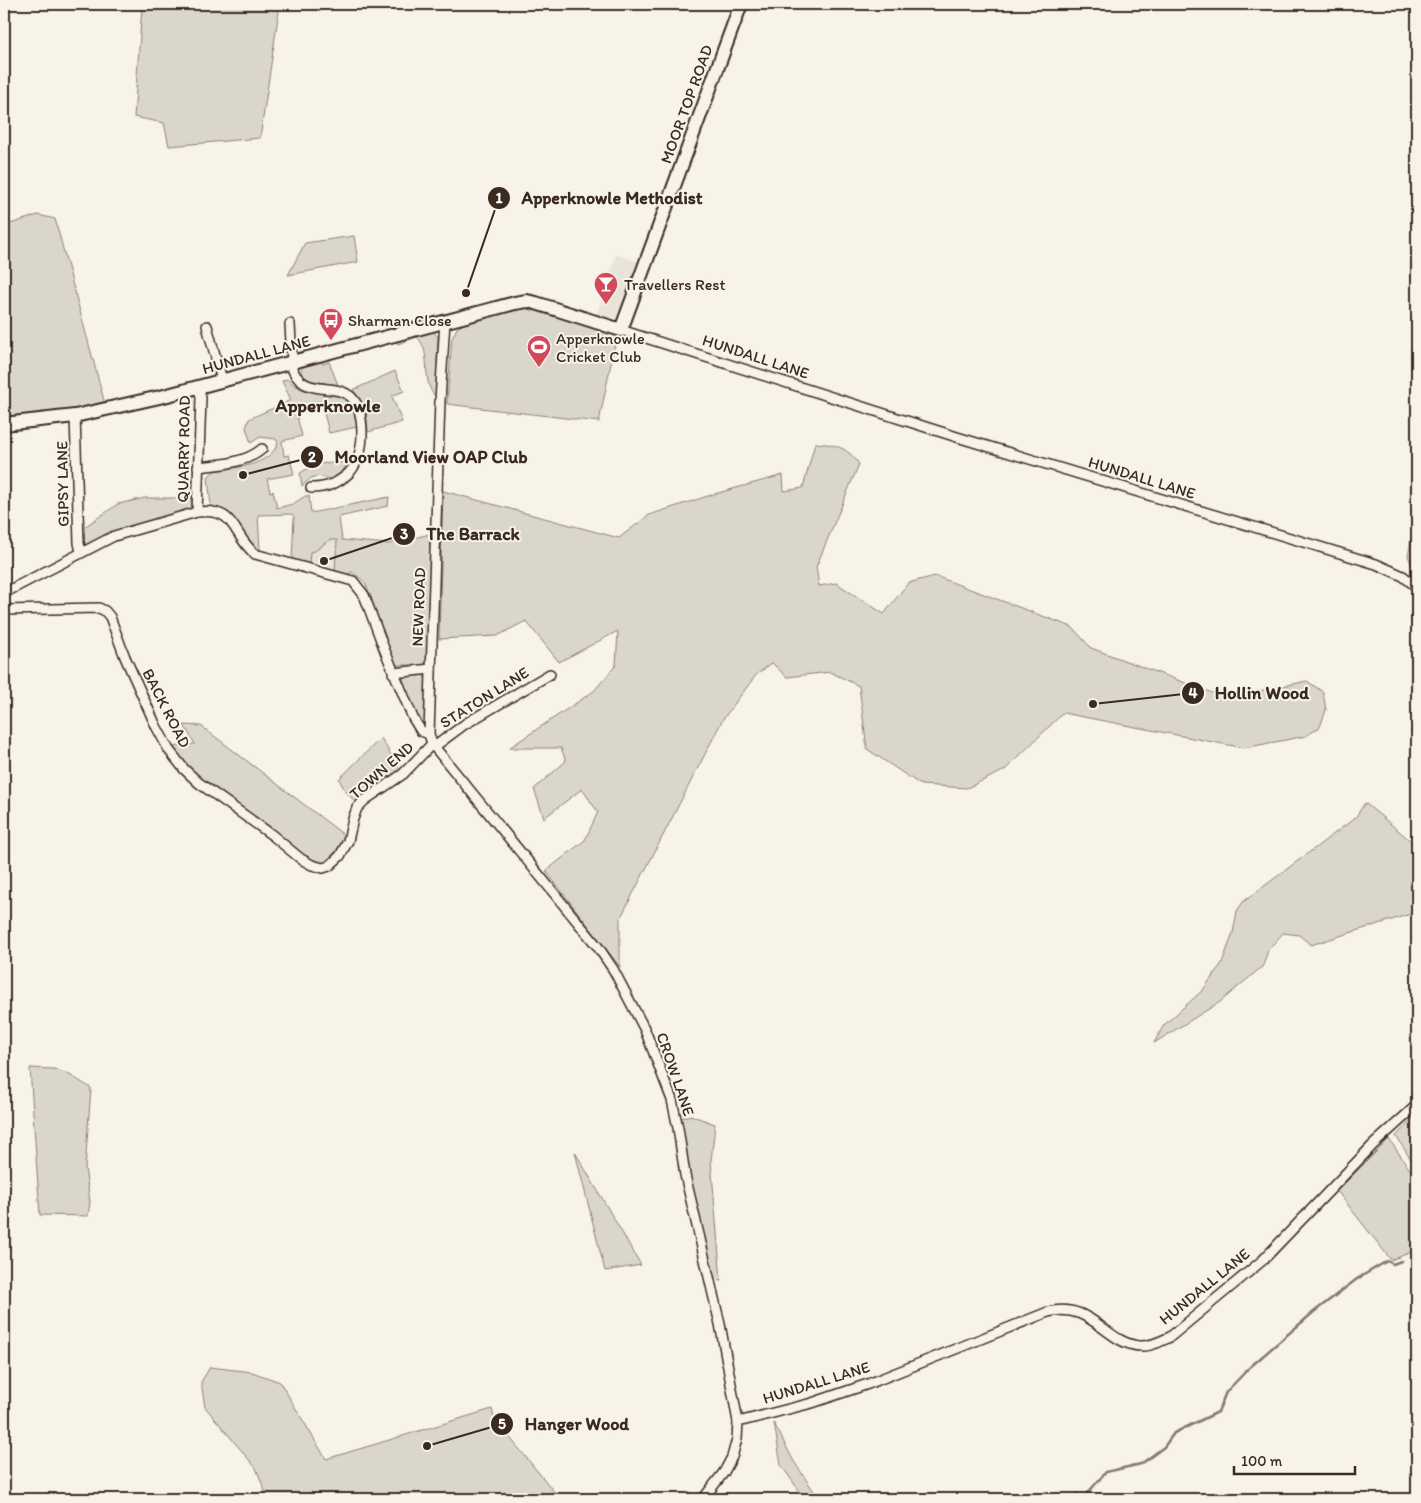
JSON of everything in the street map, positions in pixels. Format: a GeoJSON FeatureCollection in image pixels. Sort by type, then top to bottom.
{"type":"FeatureCollection","features":[{"type":"Feature","properties":{"kind":"street","name":"MOOR TOP ROAD"},"geometry":{"type":"LineString","coordinates":[[621,330],[741,4]]}},
{"type":"Feature","properties":{"kind":"street","name":"HUNDALL LANE"},"geometry":{"type":"LineString","coordinates":[[4,424],[75,416],[199,387],[515,302],[527,302],[957,437],[1376,564],[1403,576],[1417,587]]}},
{"type":"Feature","properties":{"kind":"street","name":"NEW ROAD"},"geometry":{"type":"LineString","coordinates":[[433,745],[429,734],[440,401],[445,321]]}},
{"type":"Feature","properties":{"kind":"street"},"geometry":{"type":"LineString","coordinates":[[290,324],[293,374],[301,383],[347,393],[361,412],[362,443],[358,459],[353,468],[328,487],[315,485]]}},
{"type":"Feature","properties":{"kind":"street"},"geometry":{"type":"LineString","coordinates":[[207,326],[222,380]]}},
{"type":"Feature","properties":{"kind":"street","name":"QUARRY ROAD"},"geometry":{"type":"LineString","coordinates":[[197,512],[201,398],[199,387]]}},
{"type":"Feature","properties":{"kind":"street","name":"GIPSY LANE"},"geometry":{"type":"LineString","coordinates":[[75,416],[79,543],[81,552]]}},
{"type":"Feature","properties":{"kind":"street"},"geometry":{"type":"LineString","coordinates":[[198,466],[214,465],[245,458],[255,455],[262,449]]}},
{"type":"Feature","properties":{"kind":"street"},"geometry":{"type":"LineString","coordinates":[[4,593],[114,536],[210,510],[224,516],[254,554],[353,581],[364,595],[393,673],[414,718],[421,731],[429,734]]}},
{"type":"Feature","properties":{"kind":"street","name":"BACK ROAD"},"geometry":{"type":"LineString","coordinates":[[4,610],[99,608],[105,611],[110,617],[125,657],[156,726],[184,770],[198,784],[272,835],[301,859],[323,868]]}},
{"type":"Feature","properties":{"kind":"street"},"geometry":{"type":"LineString","coordinates":[[393,673],[431,669]]}},
{"type":"Feature","properties":{"kind":"street","name":"STATON LANE"},"geometry":{"type":"LineString","coordinates":[[433,745],[464,724],[550,674]]}},
{"type":"Feature","properties":{"kind":"street","name":"TOWN END"},"geometry":{"type":"LineString","coordinates":[[323,868],[329,866],[340,856],[348,841],[352,819],[357,808],[365,800],[403,774],[433,745]]}},
{"type":"Feature","properties":{"kind":"street","name":"CROW LANE"},"geometry":{"type":"LineString","coordinates":[[433,745],[598,947],[613,969],[645,1030],[672,1100],[676,1113],[685,1175],[720,1324],[738,1422],[737,1439],[732,1457],[724,1472],[703,1499]]}},
{"type":"Feature","properties":{"kind":"street","name":"HUNDALL LANE"},"geometry":{"type":"LineString","coordinates":[[738,1422],[812,1403],[858,1387],[1048,1312],[1061,1309],[1089,1318],[1124,1341],[1140,1346],[1153,1344],[1170,1337],[1263,1260],[1373,1145],[1417,1105]]}},
{"type":"Feature","properties":{"kind":"shaded area"},"geometry":{"type":"Polygon","coordinates":[[[140,4],[280,4],[260,138],[169,146],[164,123],[134,117],[142,7],[140,4]]]}},
{"type":"Feature","properties":{"kind":"shaded area"},"geometry":{"type":"Polygon","coordinates":[[[38,215],[55,219],[105,404],[65,412],[4,416],[4,226],[38,215]]]}},
{"type":"Feature","properties":{"kind":"shaded area"},"geometry":{"type":"Polygon","coordinates":[[[354,236],[358,262],[288,275],[305,243],[354,236]]]}},
{"type":"Feature","properties":{"kind":"shaded area"},"geometry":{"type":"Polygon","coordinates":[[[616,254],[642,263],[619,322],[597,314],[616,254]]]}},
{"type":"Feature","properties":{"kind":"shaded area","name":"Apperknowle Cricket Club"},"geometry":{"type":"Polygon","coordinates":[[[525,308],[617,334],[599,422],[447,404],[452,338],[457,328],[469,321],[525,308]]]}},
{"type":"Feature","properties":{"kind":"shaded area"},"geometry":{"type":"Polygon","coordinates":[[[430,331],[434,332],[438,337],[436,397],[431,391],[422,343],[417,337],[398,344],[394,340],[430,331]]]}},
{"type":"Feature","properties":{"kind":"shaded area"},"geometry":{"type":"Polygon","coordinates":[[[321,360],[323,364],[329,362],[338,385],[308,381],[301,375],[303,367],[321,360]]]}},
{"type":"Feature","properties":{"kind":"shaded area"},"geometry":{"type":"Polygon","coordinates":[[[395,371],[404,391],[392,396],[402,422],[368,432],[366,408],[353,390],[395,371]]]}},
{"type":"Feature","properties":{"kind":"shaded area"},"geometry":{"type":"Polygon","coordinates":[[[287,379],[304,390],[343,397],[352,406],[357,427],[329,433],[321,401],[295,409],[302,436],[282,441],[284,456],[289,455],[294,474],[267,479],[270,492],[273,491],[277,508],[293,504],[305,496],[309,496],[311,513],[389,497],[388,506],[339,517],[342,540],[389,544],[430,534],[428,657],[425,664],[397,665],[383,636],[365,583],[352,572],[348,574],[335,573],[337,540],[329,540],[315,551],[310,552],[309,565],[292,559],[294,517],[292,514],[258,515],[260,550],[247,541],[229,514],[211,506],[208,477],[214,471],[251,465],[274,451],[278,443],[276,439],[260,437],[251,443],[246,428],[249,419],[291,400],[282,381],[287,379]]]}},
{"type":"Feature","properties":{"kind":"shaded area"},"geometry":{"type":"Polygon","coordinates":[[[815,443],[829,444],[845,450],[859,464],[816,567],[819,586],[836,583],[884,614],[908,583],[935,576],[1072,627],[1091,648],[1226,698],[1307,681],[1323,692],[1326,710],[1320,727],[1306,736],[1244,748],[1063,713],[1005,770],[967,788],[921,785],[867,749],[859,686],[830,672],[787,677],[772,663],[756,675],[723,719],[620,919],[620,967],[546,871],[585,840],[598,812],[582,789],[544,818],[534,789],[566,761],[561,748],[509,748],[594,691],[616,665],[618,631],[559,662],[526,621],[497,636],[439,639],[443,491],[619,538],[649,515],[783,475],[784,491],[803,488],[815,443]]]}},
{"type":"Feature","properties":{"kind":"shaded area"},"geometry":{"type":"Polygon","coordinates":[[[350,462],[338,475],[331,479],[317,476],[311,478],[302,486],[300,473],[316,464],[350,462]]]}},
{"type":"Feature","properties":{"kind":"shaded area"},"geometry":{"type":"Polygon","coordinates":[[[145,498],[190,498],[194,508],[191,511],[89,545],[83,544],[80,530],[118,504],[145,498]]]}},
{"type":"Feature","properties":{"kind":"shaded area"},"geometry":{"type":"Polygon","coordinates":[[[1417,522],[1417,578],[1408,556],[1413,530],[1417,522]]]}},
{"type":"Feature","properties":{"kind":"shaded area"},"geometry":{"type":"Polygon","coordinates":[[[329,539],[337,540],[335,573],[309,565],[309,551],[315,551],[329,539]]]}},
{"type":"Feature","properties":{"kind":"shaded area"},"geometry":{"type":"Polygon","coordinates":[[[419,673],[423,674],[426,680],[426,721],[423,723],[417,717],[401,678],[419,673]]]}},
{"type":"Feature","properties":{"kind":"shaded area"},"geometry":{"type":"Polygon","coordinates":[[[184,725],[201,726],[344,835],[339,847],[331,857],[324,864],[308,859],[194,775],[173,747],[195,744],[184,725]]]}},
{"type":"Feature","properties":{"kind":"shaded area"},"geometry":{"type":"Polygon","coordinates":[[[381,738],[401,772],[356,803],[344,789],[339,779],[381,738]]]}},
{"type":"Feature","properties":{"kind":"shaded area"},"geometry":{"type":"Polygon","coordinates":[[[1365,803],[1417,846],[1417,912],[1311,945],[1299,935],[1283,933],[1268,950],[1263,966],[1220,1002],[1154,1043],[1164,1025],[1203,990],[1222,963],[1233,933],[1237,911],[1243,902],[1355,818],[1365,803]]]}},
{"type":"Feature","properties":{"kind":"shaded area"},"geometry":{"type":"Polygon","coordinates":[[[30,1068],[54,1069],[68,1074],[91,1088],[85,1168],[90,1202],[88,1216],[40,1215],[30,1068]]]}},
{"type":"Feature","properties":{"kind":"shaded area"},"geometry":{"type":"Polygon","coordinates":[[[1417,1114],[1417,1169],[1396,1136],[1417,1114]]]}},
{"type":"Feature","properties":{"kind":"shaded area"},"geometry":{"type":"Polygon","coordinates":[[[690,1115],[715,1124],[711,1161],[721,1280],[713,1279],[696,1216],[679,1119],[690,1115]]]}},
{"type":"Feature","properties":{"kind":"shaded area"},"geometry":{"type":"Polygon","coordinates":[[[1389,1139],[1417,1180],[1417,1250],[1391,1260],[1337,1191],[1389,1139]]]}},
{"type":"Feature","properties":{"kind":"shaded area"},"geometry":{"type":"Polygon","coordinates":[[[575,1152],[641,1265],[605,1271],[575,1152]]]}},
{"type":"Feature","properties":{"kind":"shaded area"},"geometry":{"type":"Polygon","coordinates":[[[210,1367],[252,1372],[280,1382],[326,1459],[492,1409],[494,1418],[560,1499],[268,1499],[256,1468],[205,1407],[201,1382],[210,1367]]]}},
{"type":"Feature","properties":{"kind":"shaded area"},"geometry":{"type":"Polygon","coordinates":[[[774,1423],[793,1460],[819,1499],[805,1499],[781,1465],[774,1423]]]}},
{"type":"Feature","properties":{"kind":"waterway"},"geometry":{"type":"LineString","coordinates":[[1085,1496],[1106,1472],[1141,1464],[1164,1447],[1174,1433],[1218,1412],[1226,1392],[1250,1367],[1315,1311],[1357,1279],[1387,1261],[1393,1264],[1401,1261]]}},
{"type":"Feature","properties":{"kind":"waterway"},"geometry":{"type":"LineString","coordinates":[[1070,1499],[1077,1494]]}},
{"type":"Feature","properties":{"kind":"place","name":"Apperknowle Methodist"},"geometry":{"type":"Point","coordinates":[466,293]}},
{"type":"Feature","properties":{"kind":"place","name":"Travellers Rest"},"geometry":{"type":"Point","coordinates":[606,305]}},
{"type":"Feature","properties":{"kind":"place","name":"Sharman Close"},"geometry":{"type":"Point","coordinates":[331,341]}},
{"type":"Feature","properties":{"kind":"place","name":"Apperknowle Cricket Club"},"geometry":{"type":"Point","coordinates":[539,368]}},
{"type":"Feature","properties":{"kind":"place","name":"Moorland View OAP Club"},"geometry":{"type":"Point","coordinates":[243,475]}},
{"type":"Feature","properties":{"kind":"place","name":"The Barrack"},"geometry":{"type":"Point","coordinates":[324,561]}},
{"type":"Feature","properties":{"kind":"place","name":"Hollin Wood"},"geometry":{"type":"Point","coordinates":[1093,704]}},
{"type":"Feature","properties":{"kind":"place","name":"Hanger Wood"},"geometry":{"type":"Point","coordinates":[427,1446]}},
{"type":"Feature","properties":{"kind":"district","name":"Apperknowle"},"geometry":{"type":"Point","coordinates":[328,405]}}]}
